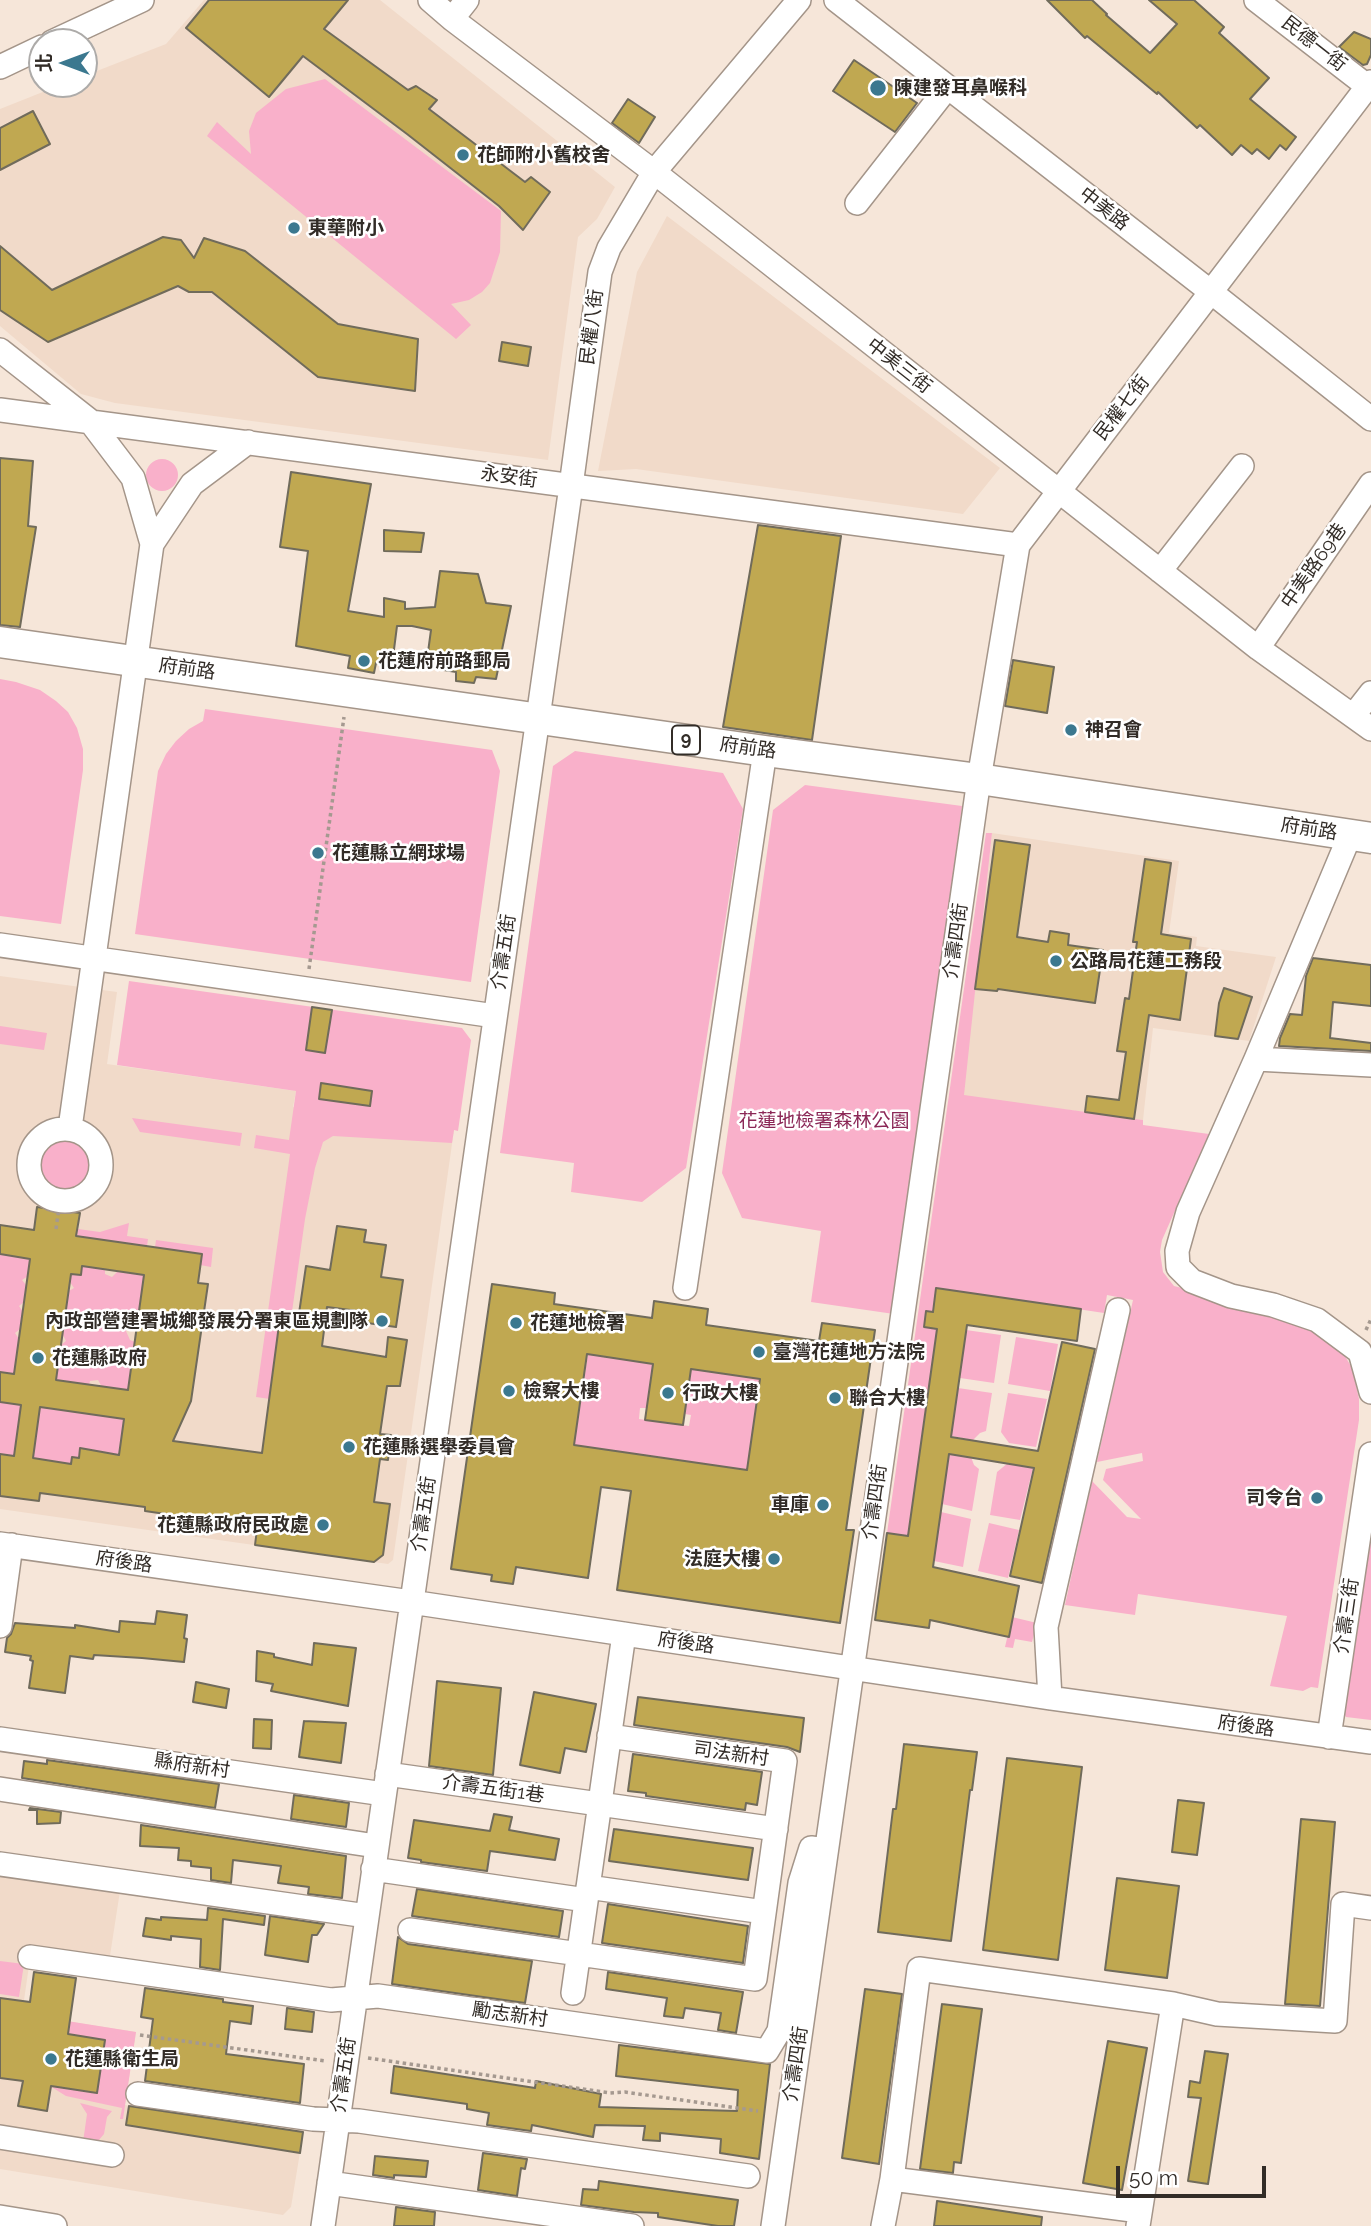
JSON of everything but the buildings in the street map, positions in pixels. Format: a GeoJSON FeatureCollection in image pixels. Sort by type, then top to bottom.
{"type":"FeatureCollection","features":[{"type":"Feature","properties":{"kind":"main road","name":"府前路"},"geometry":{"type":"LineString","coordinates":[[0,642],[979,779],[1360,836]]}},
{"type":"Feature","properties":{"kind":"street"},"geometry":{"type":"LineString","coordinates":[[82,28],[142,0]]}},
{"type":"Feature","properties":{"kind":"street","name":"中美三街"},"geometry":{"type":"LineString","coordinates":[[430,0],[654,172],[1258,648],[1362,722]]}},
{"type":"Feature","properties":{"kind":"street"},"geometry":{"type":"LineString","coordinates":[[452,19],[467,0]]}},
{"type":"Feature","properties":{"kind":"street","name":"民權八街"},"geometry":{"type":"LineString","coordinates":[[537,718],[600,272],[608,248],[654,172],[799,0]]}},
{"type":"Feature","properties":{"kind":"street","name":"中美路"},"geometry":{"type":"LineString","coordinates":[[836,0],[1371,419]]}},
{"type":"Feature","properties":{"kind":"street","name":"民德一街"},"geometry":{"type":"LineString","coordinates":[[1256,0],[1370,86]]}},
{"type":"Feature","properties":{"kind":"street"},"geometry":{"type":"LineString","coordinates":[[0,67],[28,54]]}},
{"type":"Feature","properties":{"kind":"street","name":"民權七街"},"geometry":{"type":"LineString","coordinates":[[979,779],[1018,545],[1370,86]]}},
{"type":"Feature","properties":{"kind":"street"},"geometry":{"type":"LineString","coordinates":[[857,203],[947,88]]}},
{"type":"Feature","properties":{"kind":"street"},"geometry":{"type":"LineString","coordinates":[[0,350],[89,421],[133,478],[152,544],[70,1128]]}},
{"type":"Feature","properties":{"kind":"street","name":"永安街"},"geometry":{"type":"LineString","coordinates":[[0,410],[1018,545]]}},
{"type":"Feature","properties":{"kind":"street"},"geometry":{"type":"LineString","coordinates":[[152,544],[192,484],[248,442]]}},
{"type":"Feature","properties":{"kind":"street"},"geometry":{"type":"LineString","coordinates":[[1160,571],[1241,466]]}},
{"type":"Feature","properties":{"kind":"street","name":"中美路69巷"},"geometry":{"type":"LineString","coordinates":[[1258,648],[1371,484]]}},
{"type":"Feature","properties":{"kind":"street"},"geometry":{"type":"LineString","coordinates":[[1362,722],[1371,693]]}},
{"type":"Feature","properties":{"kind":"street","name":"介壽五街"},"geometry":{"type":"LineString","coordinates":[[323,2226],[537,718]]}},
{"type":"Feature","properties":{"kind":"street"},"geometry":{"type":"LineString","coordinates":[[685,1288],[765,751]]}},
{"type":"Feature","properties":{"kind":"street","name":"介壽四街"},"geometry":{"type":"LineString","coordinates":[[773,2226],[979,779]]}},
{"type":"Feature","properties":{"kind":"street"},"geometry":{"type":"LineString","coordinates":[[1360,836],[1188,1212],[1177,1251],[1178,1267],[1192,1280],[1231,1296],[1273,1305],[1317,1320],[1360,1352],[1371,1392]]}},
{"type":"Feature","properties":{"kind":"street"},"geometry":{"type":"LineString","coordinates":[[0,945],[495,1016]]}},
{"type":"Feature","properties":{"kind":"street"},"geometry":{"type":"LineString","coordinates":[[1256,1059],[1371,1065]]}},
{"type":"Feature","properties":{"kind":"street"},"geometry":{"type":"LineString","coordinates":[[70,1128],[82,1132],[92,1140],[99,1151],[102,1164],[94,1188],[85,1196],[72,1201],[60,1201],[48,1197],[38,1189],[31,1179],[28,1166],[30,1153],[36,1142],[46,1133],[70,1128]]}},
{"type":"Feature","properties":{"kind":"street"},"geometry":{"type":"LineString","coordinates":[[1050,1698],[1046,1627],[1118,1310]]}},
{"type":"Feature","properties":{"kind":"street","name":"介壽三街"},"geometry":{"type":"LineString","coordinates":[[1329,1737],[1371,1454]]}},
{"type":"Feature","properties":{"kind":"street"},"geometry":{"type":"LineString","coordinates":[[0,1626],[6,1545]]}},
{"type":"Feature","properties":{"kind":"street","name":"府後路"},"geometry":{"type":"LineString","coordinates":[[6,1545],[411,1602],[1050,1698],[1371,1742]]}},
{"type":"Feature","properties":{"kind":"street"},"geometry":{"type":"LineString","coordinates":[[573,1993],[624,1634]]}},
{"type":"Feature","properties":{"kind":"street","name":"司法新村"},"geometry":{"type":"LineString","coordinates":[[410,1930],[755,1979],[785,1761],[609,1737]]}},
{"type":"Feature","properties":{"kind":"street","name":"縣府新村"},"geometry":{"type":"LineString","coordinates":[[0,1739],[385,1784]]}},
{"type":"Feature","properties":{"kind":"street","name":"介壽五街1巷"},"geometry":{"type":"LineString","coordinates":[[385,1784],[600,1804]]}},
{"type":"Feature","properties":{"kind":"street"},"geometry":{"type":"LineString","coordinates":[[0,1789],[376,1846]]}},
{"type":"Feature","properties":{"kind":"street"},"geometry":{"type":"LineString","coordinates":[[600,1804],[776,1829]]}},
{"type":"Feature","properties":{"kind":"street","name":"勵志新村"},"geometry":{"type":"LineString","coordinates":[[30,1957],[331,2000],[378,1996],[767,2051],[779,2031],[804,1871],[811,1848],[826,1850]]}},
{"type":"Feature","properties":{"kind":"street"},"geometry":{"type":"LineString","coordinates":[[0,1864],[367,1916]]}},
{"type":"Feature","properties":{"kind":"street"},"geometry":{"type":"LineString","coordinates":[[373,1869],[764,1912]]}},
{"type":"Feature","properties":{"kind":"street"},"geometry":{"type":"LineString","coordinates":[[883,2226],[892,2179],[919,1969],[1173,2004],[1217,2014],[1335,2021],[1343,1904],[1371,1908]]}},
{"type":"Feature","properties":{"kind":"street"},"geometry":{"type":"LineString","coordinates":[[892,2179],[1139,2218],[1173,2004]]}},
{"type":"Feature","properties":{"kind":"street"},"geometry":{"type":"LineString","coordinates":[[138,2094],[313,2119],[359,2121],[748,2176]]}},
{"type":"Feature","properties":{"kind":"street"},"geometry":{"type":"LineString","coordinates":[[0,2137],[112,2155]]}},
{"type":"Feature","properties":{"kind":"street"},"geometry":{"type":"LineString","coordinates":[[329,2183],[632,2226]]}},
{"type":"Feature","properties":{"kind":"street"},"geometry":{"type":"LineString","coordinates":[[0,2217],[55,2226]]}},
{"type":"Feature","properties":{"kind":"path"},"geometry":{"type":"LineString","coordinates":[[306,989],[348,692]]}},
{"type":"Feature","properties":{"kind":"path"},"geometry":{"type":"LineString","coordinates":[[56,1229],[60,1201]]}},
{"type":"Feature","properties":{"kind":"path"},"geometry":{"type":"LineString","coordinates":[[140,2035],[322,2061],[367,2058],[758,2111]]}},
{"type":"Feature","properties":{"kind":"shaded area","name":"東華附小"},"geometry":{"type":"Polygon","coordinates":[[[204,0],[380,0],[615,187],[597,219],[578,237],[548,460],[115,403],[81,394],[0,326],[0,109],[28,98],[98,98],[98,71],[166,44],[204,0]]]}},
{"type":"Feature","properties":{"kind":"shaded area"},"geometry":{"type":"Polygon","coordinates":[[[667,216],[1000,468],[963,514],[636,469],[598,471],[637,272],[667,216]]]}},
{"type":"Feature","properties":{"kind":"shaded area","name":"公路局花蓮工務段"},"geometry":{"type":"Polygon","coordinates":[[[992,833],[1179,861],[1169,933],[1197,937],[1196,946],[1276,957],[1249,1041],[1153,1028],[1143,1120],[963,1096],[992,833]]]}},
{"type":"Feature","properties":{"kind":"shaded area","name":"花蓮縣政府"},"geometry":{"type":"Polygon","coordinates":[[[0,976],[117,992],[107,1064],[296,1091],[293,1107],[454,1130],[393,1560],[388,1564],[0,1509],[0,976]]]}},
{"type":"Feature","properties":{"kind":"shaded area","name":"花蓮縣衛生局"},"geometry":{"type":"Polygon","coordinates":[[[0,1874],[120,1891],[109,1962],[31,1952],[22,2014],[136,2032],[125,2105],[277,2129],[278,2124],[304,2128],[291,2207],[283,2215],[0,2169],[0,1874]]]}},
{"type":"Feature","properties":{"kind":"green space"},"geometry":{"type":"Polygon","coordinates":[[[325,79],[501,211],[500,252],[490,283],[469,300],[451,304],[471,325],[456,339],[207,136],[217,122],[251,154],[249,131],[256,113],[286,89],[325,79]]]}},
{"type":"Feature","properties":{"kind":"green space"},"geometry":{"type":"Polygon","coordinates":[[[162,459],[173,464],[178,475],[173,486],[162,491],[151,486],[146,475],[151,464],[162,459]]]}},
{"type":"Feature","properties":{"kind":"green space"},"geometry":{"type":"Polygon","coordinates":[[[0,679],[40,690],[56,701],[68,712],[77,728],[83,749],[83,770],[61,924],[0,916],[0,679]]]}},
{"type":"Feature","properties":{"kind":"green space","name":"花蓮縣立網球場"},"geometry":{"type":"Polygon","coordinates":[[[205,709],[492,750],[500,771],[471,982],[135,934],[158,771],[176,741],[203,721],[205,709]]]}},
{"type":"Feature","properties":{"kind":"green space","name":"花蓮地檢署森林公園"},"geometry":{"type":"Polygon","coordinates":[[[575,751],[723,773],[743,809],[686,1168],[642,1202],[571,1192],[574,1163],[500,1153],[553,766],[575,751]]]}},
{"type":"Feature","properties":{"kind":"green space","name":"花蓮地檢署森林公園"},"geometry":{"type":"Polygon","coordinates":[[[805,785],[962,806],[894,1314],[811,1302],[821,1231],[742,1218],[722,1173],[773,810],[805,785]]]}},
{"type":"Feature","properties":{"kind":"green space"},"geometry":{"type":"Polygon","coordinates":[[[986,833],[992,833],[964,1095],[1143,1120],[1143,1125],[1209,1134],[1162,1240],[1160,1252],[1163,1272],[1174,1286],[1250,1305],[1320,1329],[1338,1344],[1352,1368],[1359,1399],[1359,1420],[1318,1688],[1311,1687],[1303,1691],[1270,1686],[1287,1616],[1138,1594],[1135,1615],[1065,1605],[1092,1481],[1127,1517],[1141,1519],[1103,1480],[1106,1469],[1143,1461],[1142,1453],[1097,1462],[1133,1300],[1107,1295],[1104,1313],[971,1293],[960,1315],[926,1311],[924,1327],[937,1329],[908,1534],[929,1539],[887,1533],[986,833]]]}},
{"type":"Feature","properties":{"kind":"green space"},"geometry":{"type":"Polygon","coordinates":[[[129,981],[462,1028],[471,1040],[458,1131],[454,1130],[452,1143],[333,1136],[323,1142],[305,1219],[290,1326],[279,1325],[270,1399],[256,1397],[290,1154],[254,1148],[256,1135],[289,1140],[296,1091],[117,1065],[129,981]]]}},
{"type":"Feature","properties":{"kind":"green space"},"geometry":{"type":"Polygon","coordinates":[[[0,1026],[47,1033],[44,1050],[0,1044],[0,1026]]]}},
{"type":"Feature","properties":{"kind":"green space"},"geometry":{"type":"Polygon","coordinates":[[[132,1118],[242,1133],[240,1146],[140,1132],[132,1118]]]}},
{"type":"Feature","properties":{"kind":"green space"},"geometry":{"type":"Polygon","coordinates":[[[65,1141],[74,1142],[82,1148],[88,1156],[88,1174],[82,1182],[74,1188],[65,1189],[56,1188],[48,1182],[42,1174],[41,1165],[42,1156],[48,1148],[56,1142],[65,1141]]]}},
{"type":"Feature","properties":{"kind":"green space"},"geometry":{"type":"Polygon","coordinates":[[[129,1223],[127,1236],[148,1239],[147,1246],[77,1236],[78,1229],[100,1232],[129,1223]]]}},
{"type":"Feature","properties":{"kind":"green space"},"geometry":{"type":"Polygon","coordinates":[[[156,1240],[213,1248],[211,1267],[200,1265],[201,1254],[155,1247],[156,1240]]]}},
{"type":"Feature","properties":{"kind":"green space"},"geometry":{"type":"Polygon","coordinates":[[[0,1254],[30,1259],[28,1276],[22,1280],[26,1285],[24,1302],[19,1306],[23,1312],[20,1329],[15,1333],[19,1339],[14,1374],[0,1372],[0,1254]]]}},
{"type":"Feature","properties":{"kind":"green space"},"geometry":{"type":"Polygon","coordinates":[[[82,1266],[105,1269],[105,1274],[112,1277],[118,1271],[144,1275],[137,1323],[132,1324],[126,1331],[130,1340],[135,1342],[128,1390],[102,1387],[98,1380],[90,1381],[89,1385],[56,1380],[61,1345],[66,1341],[63,1335],[65,1317],[70,1313],[66,1308],[69,1291],[74,1288],[70,1282],[71,1274],[81,1275],[82,1266]]]}},
{"type":"Feature","properties":{"kind":"green space"},"geometry":{"type":"Polygon","coordinates":[[[966,1330],[1001,1335],[994,1383],[960,1378],[966,1330]]]}},
{"type":"Feature","properties":{"kind":"green space"},"geometry":{"type":"Polygon","coordinates":[[[1016,1337],[1058,1344],[1050,1391],[1008,1384],[1016,1337]]]}},
{"type":"Feature","properties":{"kind":"green space"},"geometry":{"type":"Polygon","coordinates":[[[588,1354],[653,1364],[647,1408],[640,1408],[639,1419],[689,1426],[691,1415],[685,1414],[691,1369],[760,1379],[747,1470],[574,1445],[588,1354]]]}},
{"type":"Feature","properties":{"kind":"green space"},"geometry":{"type":"Polygon","coordinates":[[[958,1388],[992,1393],[986,1431],[973,1440],[951,1436],[958,1388]]]}},
{"type":"Feature","properties":{"kind":"green space"},"geometry":{"type":"Polygon","coordinates":[[[1008,1393],[1047,1399],[1036,1447],[1009,1443],[1001,1432],[1008,1393]]]}},
{"type":"Feature","properties":{"kind":"green space"},"geometry":{"type":"Polygon","coordinates":[[[0,1402],[21,1405],[14,1456],[0,1454],[0,1402]]]}},
{"type":"Feature","properties":{"kind":"green space"},"geometry":{"type":"Polygon","coordinates":[[[40,1407],[124,1419],[117,1464],[80,1449],[79,1458],[72,1457],[71,1464],[33,1458],[40,1407]]]}},
{"type":"Feature","properties":{"kind":"green space"},"geometry":{"type":"Polygon","coordinates":[[[949,1454],[971,1457],[979,1469],[972,1511],[942,1504],[949,1454]]]}},
{"type":"Feature","properties":{"kind":"green space"},"geometry":{"type":"Polygon","coordinates":[[[1008,1463],[1033,1468],[1020,1520],[990,1515],[997,1472],[1008,1463]]]}},
{"type":"Feature","properties":{"kind":"green space"},"geometry":{"type":"Polygon","coordinates":[[[1371,1476],[1371,1720],[1346,1717],[1340,1709],[1371,1476]]]}},
{"type":"Feature","properties":{"kind":"green space"},"geometry":{"type":"Polygon","coordinates":[[[941,1512],[971,1519],[963,1567],[934,1561],[941,1512]]]}},
{"type":"Feature","properties":{"kind":"green space"},"geometry":{"type":"Polygon","coordinates":[[[989,1523],[1019,1530],[1008,1578],[978,1571],[989,1523]]]}},
{"type":"Feature","properties":{"kind":"green space"},"geometry":{"type":"Polygon","coordinates":[[[1012,1617],[1037,1623],[1032,1642],[1015,1639],[1013,1648],[1005,1647],[1012,1617]]]}},
{"type":"Feature","properties":{"kind":"green space"},"geometry":{"type":"Polygon","coordinates":[[[0,1961],[24,1964],[19,1997],[0,1994],[0,1961]]]}},
{"type":"Feature","properties":{"kind":"green space"},"geometry":{"type":"Polygon","coordinates":[[[17,2013],[136,2032],[123,2119],[120,2119],[122,2108],[66,2096],[50,2086],[96,2093],[105,2040],[10,2024],[17,2013]]]}},
{"type":"Feature","properties":{"kind":"green space"},"geometry":{"type":"Polygon","coordinates":[[[80,2103],[112,2111],[107,2117],[104,2134],[98,2141],[83,2142],[87,2114],[80,2103]]]}},
{"type":"Feature","properties":{"kind":"place","name":"陳建發耳鼻喉科"},"geometry":{"type":"Point","coordinates":[878,88]}},
{"type":"Feature","properties":{"kind":"place","name":"花師附小舊校舍"},"geometry":{"type":"Point","coordinates":[463,155]}},
{"type":"Feature","properties":{"kind":"place","name":"東華附小"},"geometry":{"type":"Point","coordinates":[294,228]}},
{"type":"Feature","properties":{"kind":"place","name":"花蓮府前路郵局"},"geometry":{"type":"Point","coordinates":[364,661]}},
{"type":"Feature","properties":{"kind":"place","name":"神召會"},"geometry":{"type":"Point","coordinates":[1071,730]}},
{"type":"Feature","properties":{"kind":"place","name":"花蓮縣立網球場"},"geometry":{"type":"Point","coordinates":[318,853]}},
{"type":"Feature","properties":{"kind":"place","name":"公路局花蓮工務段"},"geometry":{"type":"Point","coordinates":[1056,961]}},
{"type":"Feature","properties":{"kind":"place","name":"內政部營建署城鄉發展分署東區規劃隊"},"geometry":{"type":"Point","coordinates":[382,1321]}},
{"type":"Feature","properties":{"kind":"place","name":"花蓮地檢署"},"geometry":{"type":"Point","coordinates":[516,1323]}},
{"type":"Feature","properties":{"kind":"place","name":"臺灣花蓮地方法院"},"geometry":{"type":"Point","coordinates":[759,1352]}},
{"type":"Feature","properties":{"kind":"place","name":"花蓮縣政府"},"geometry":{"type":"Point","coordinates":[38,1358]}},
{"type":"Feature","properties":{"kind":"place","name":"檢察大樓"},"geometry":{"type":"Point","coordinates":[509,1391]}},
{"type":"Feature","properties":{"kind":"place","name":"行政大樓"},"geometry":{"type":"Point","coordinates":[668,1393]}},
{"type":"Feature","properties":{"kind":"place","name":"聯合大樓"},"geometry":{"type":"Point","coordinates":[835,1398]}},
{"type":"Feature","properties":{"kind":"place","name":"花蓮縣選舉委員會"},"geometry":{"type":"Point","coordinates":[349,1447]}},
{"type":"Feature","properties":{"kind":"place","name":"司令台"},"geometry":{"type":"Point","coordinates":[1317,1498]}},
{"type":"Feature","properties":{"kind":"place","name":"車庫"},"geometry":{"type":"Point","coordinates":[823,1505]}},
{"type":"Feature","properties":{"kind":"place","name":"花蓮縣政府民政處"},"geometry":{"type":"Point","coordinates":[323,1525]}},
{"type":"Feature","properties":{"kind":"place","name":"法庭大樓"},"geometry":{"type":"Point","coordinates":[774,1559]}},
{"type":"Feature","properties":{"kind":"place","name":"花蓮縣衛生局"},"geometry":{"type":"Point","coordinates":[51,2059]}}]}
